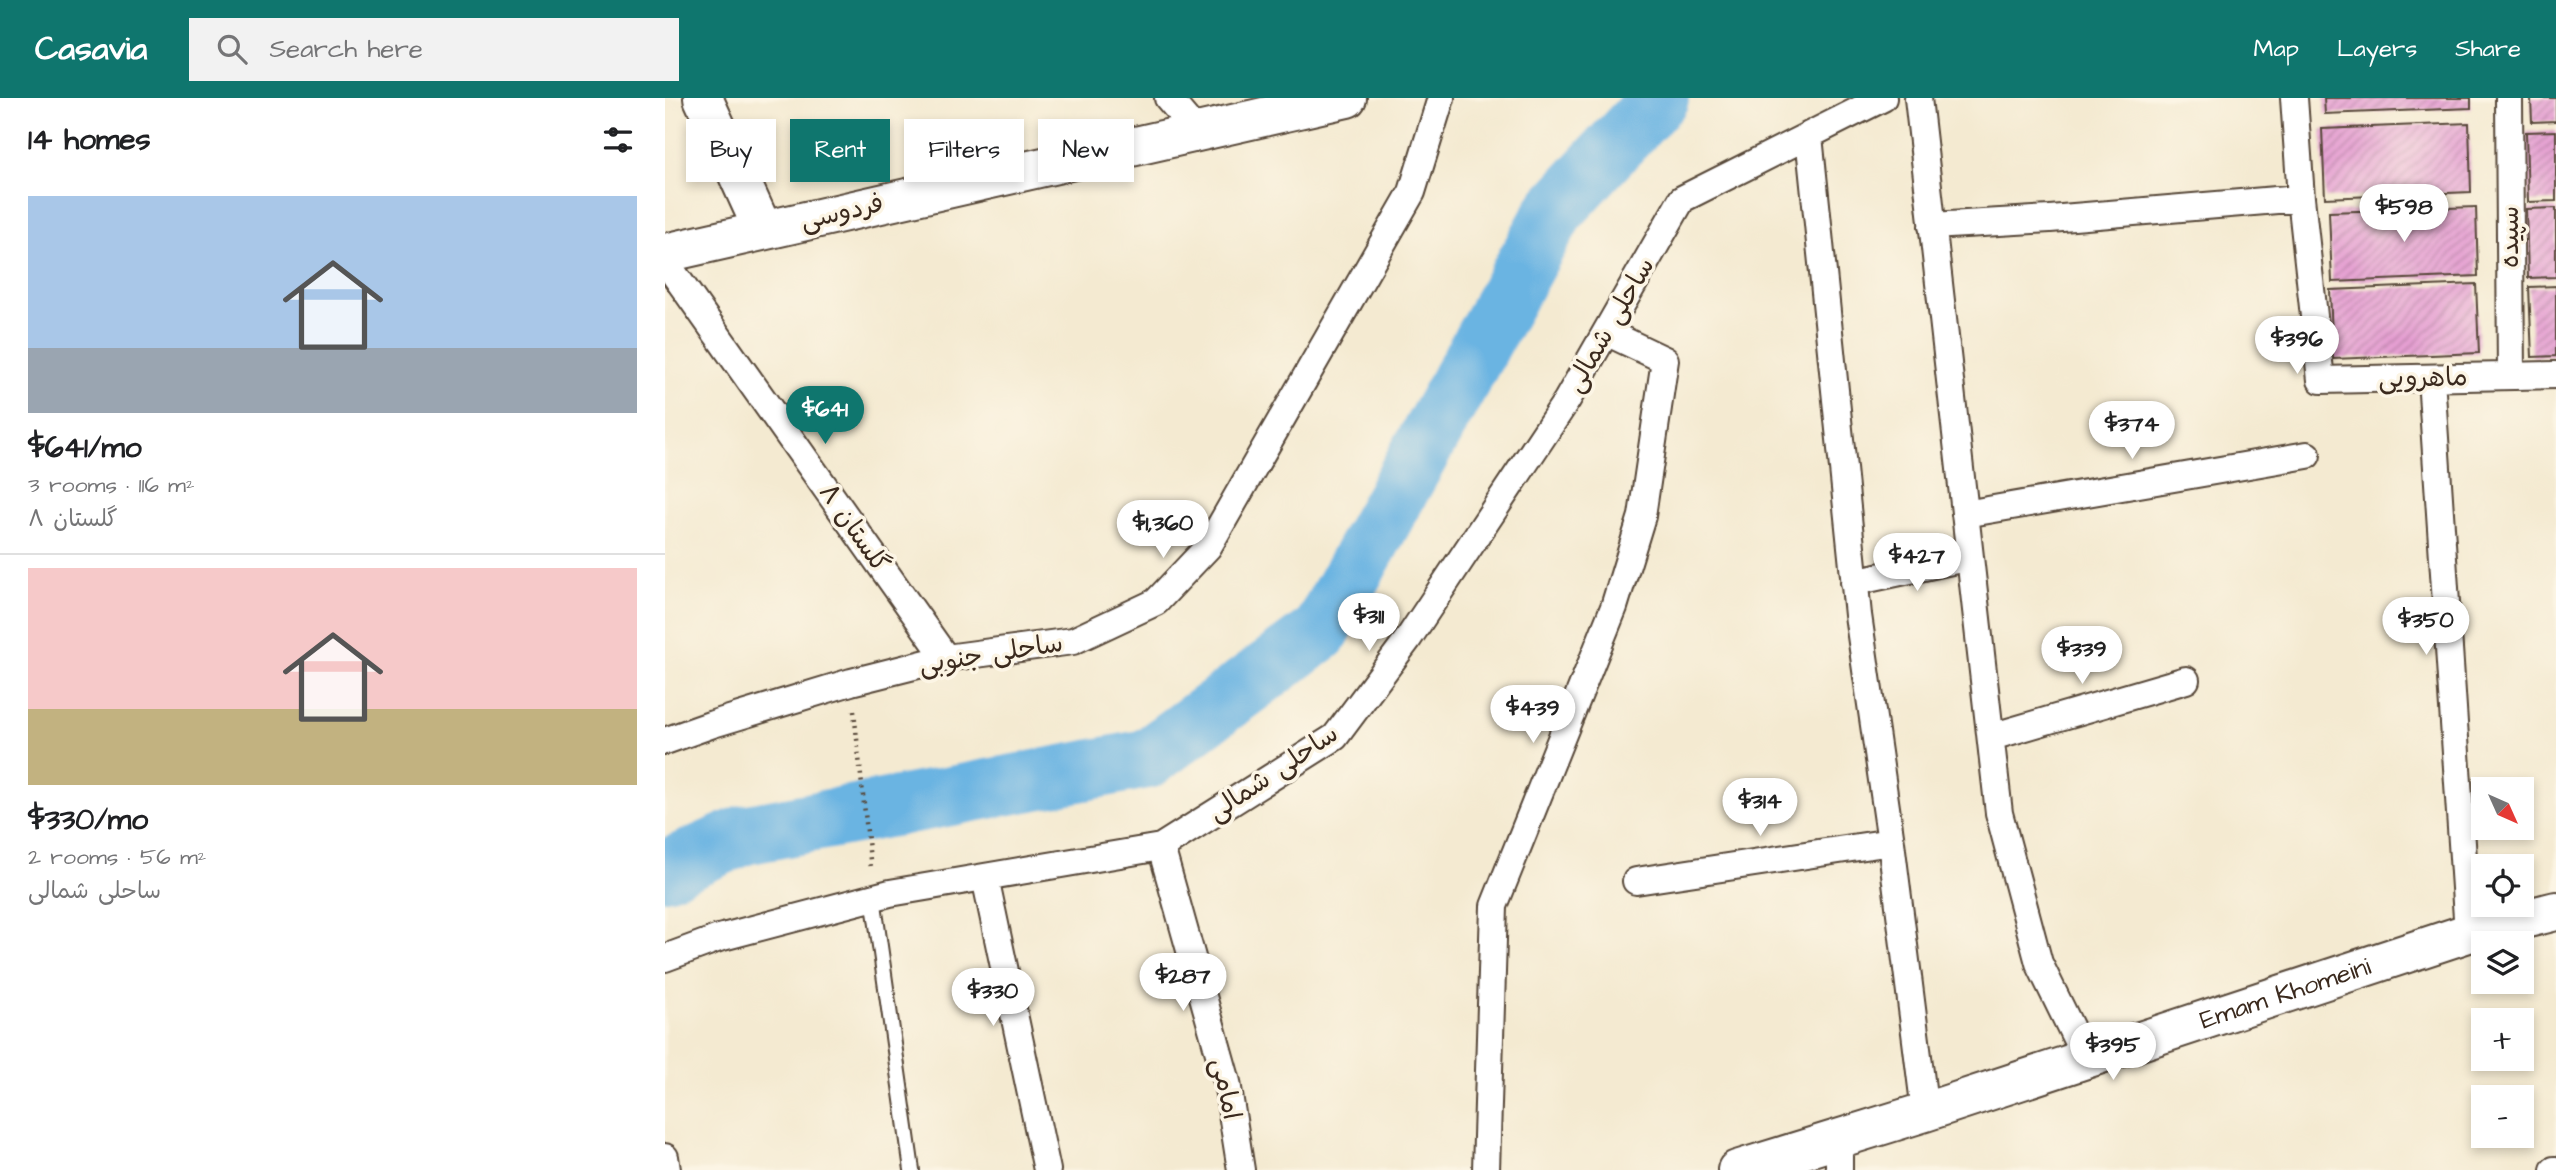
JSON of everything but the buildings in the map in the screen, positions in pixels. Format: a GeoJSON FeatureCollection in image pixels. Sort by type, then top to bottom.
{"type":"FeatureCollection","features":[{"type":"Feature","properties":{"kind":"main road"},"geometry":{"type":"LineString","coordinates":[[703,98],[763,230]]}},
{"type":"Feature","properties":{"kind":"main road","name":"فردوسی"},"geometry":{"type":"LineString","coordinates":[[665,253],[1347,98]]}},
{"type":"Feature","properties":{"kind":"main road","name":"Emam Khomeini"},"geometry":{"type":"LineString","coordinates":[[1737,1170],[1839,1154],[1925,1112],[2468,933],[2556,911]]}},
{"type":"Feature","properties":{"kind":"street"},"geometry":{"type":"LineString","coordinates":[[1168,98],[1196,131]]}},
{"type":"Feature","properties":{"kind":"street","name":"ساحلی جنوبی"},"geometry":{"type":"LineString","coordinates":[[665,741],[851,682],[946,658],[1073,641],[1156,602],[1208,547],[1412,192],[1441,98]]}},
{"type":"Feature","properties":{"kind":"street","name":"ساحلی شمالی"},"geometry":{"type":"LineString","coordinates":[[665,958],[719,937],[873,897],[1161,847],[1335,737],[1423,616],[1567,400],[1682,199],[1883,98]]}},
{"type":"Feature","properties":{"kind":"street"},"geometry":{"type":"LineString","coordinates":[[1918,98],[1999,813],[2039,963],[2086,1059]]}},
{"type":"Feature","properties":{"kind":"street","name":"ماهرویی"},"geometry":{"type":"LineString","coordinates":[[2294,98],[2301,198],[2321,380],[2556,374]]}},
{"type":"Feature","properties":{"kind":"street","name":"سپیده"},"geometry":{"type":"LineString","coordinates":[[2509,98],[2511,376]]}},
{"type":"Feature","properties":{"kind":"street"},"geometry":{"type":"LineString","coordinates":[[1809,136],[1854,582],[1891,842],[1925,1112]]}},
{"type":"Feature","properties":{"kind":"street"},"geometry":{"type":"LineString","coordinates":[[1932,226],[2301,198]]}},
{"type":"Feature","properties":{"kind":"street","name":"گلستان ۸"},"geometry":{"type":"LineString","coordinates":[[665,261],[946,658]]}},
{"type":"Feature","properties":{"kind":"street"},"geometry":{"type":"LineString","coordinates":[[1486,1170],[1494,906],[1614,607],[1642,516],[1665,360],[1606,332]]}},
{"type":"Feature","properties":{"kind":"street"},"geometry":{"type":"LineString","coordinates":[[2431,378],[2468,933]]}},
{"type":"Feature","properties":{"kind":"street"},"geometry":{"type":"LineString","coordinates":[[1965,514],[2307,455]]}},
{"type":"Feature","properties":{"kind":"street"},"geometry":{"type":"LineString","coordinates":[[1854,582],[1970,557]]}},
{"type":"Feature","properties":{"kind":"street"},"geometry":{"type":"LineString","coordinates":[[1991,737],[2186,680]]}},
{"type":"Feature","properties":{"kind":"street"},"geometry":{"type":"LineString","coordinates":[[1636,881],[1891,842]]}},
{"type":"Feature","properties":{"kind":"street","name":"امامی"},"geometry":{"type":"LineString","coordinates":[[1161,847],[1227,1082],[1241,1170]]}},
{"type":"Feature","properties":{"kind":"street"},"geometry":{"type":"LineString","coordinates":[[985,877],[1047,1170]]}},
{"type":"Feature","properties":{"kind":"street"},"geometry":{"type":"LineString","coordinates":[[665,1157],[667,1170]]}},
{"type":"Feature","properties":{"kind":"lane"},"geometry":{"type":"LineString","coordinates":[[873,897],[912,1170]]}},
{"type":"Feature","properties":{"kind":"path"},"geometry":{"type":"LineString","coordinates":[[851,682],[873,897]]}},
{"type":"Feature","properties":{"kind":"waterway"},"geometry":{"type":"LineString","coordinates":[[665,870],[744,835],[1147,759],[1320,632],[1555,211],[1659,98]]}}]}
